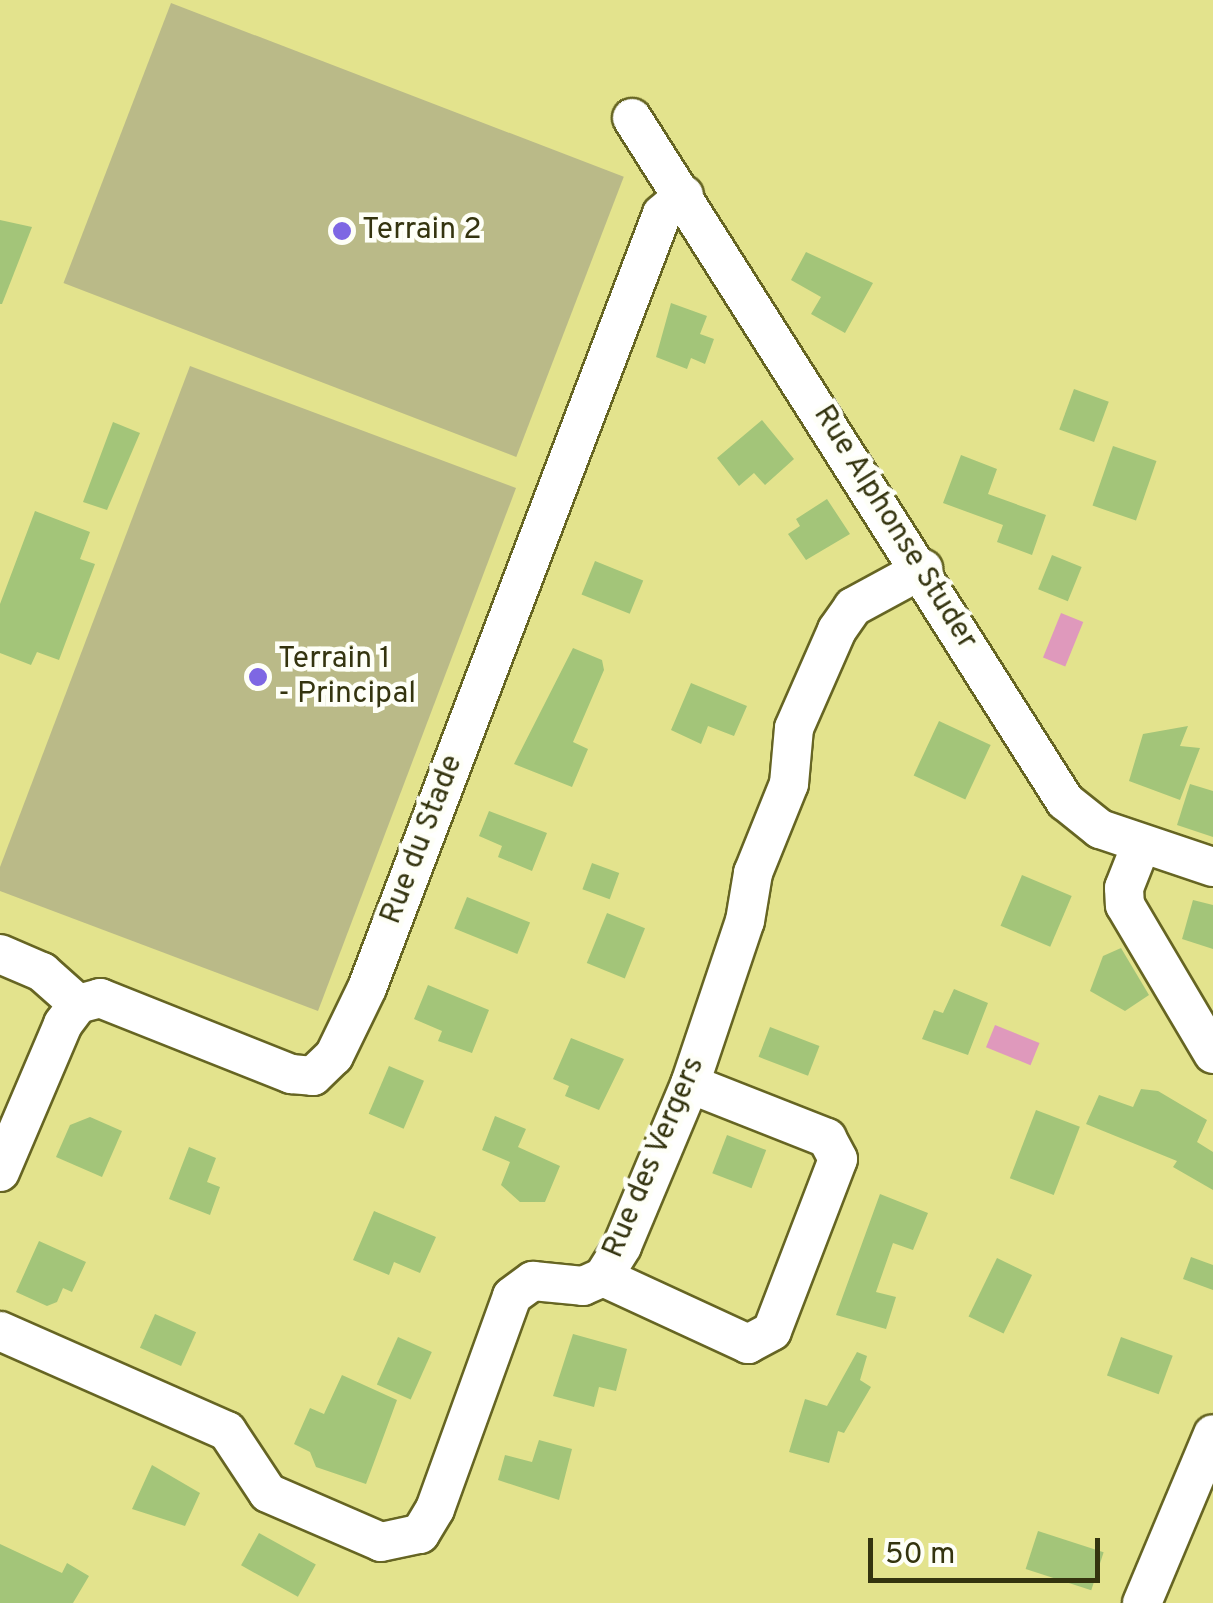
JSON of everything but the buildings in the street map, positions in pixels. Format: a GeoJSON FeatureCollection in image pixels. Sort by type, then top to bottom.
{"type":"FeatureCollection","features":[{"type":"Feature","properties":{"kind":"street","name":"Rue Alphonse Studer"},"geometry":{"type":"LineString","coordinates":[[632,118],[923,569],[1065,801],[1100,828],[1140,845],[1213,867]]}},
{"type":"Feature","properties":{"kind":"street","name":"Rue du Stade"},"geometry":{"type":"LineString","coordinates":[[78,1004],[100,998],[292,1074],[313,1076],[334,1056],[367,988],[662,214],[684,195]]}},
{"type":"Feature","properties":{"kind":"street","name":"Rue des Vergers"},"geometry":{"type":"LineString","coordinates":[[0,1331],[227,1431],[268,1493],[381,1542],[404,1542],[420,1534],[436,1509],[512,1296],[532,1281],[583,1286],[603,1277],[690,1084],[745,922],[753,873],[789,784],[794,728],[837,630],[853,607],[923,569]]}},
{"type":"Feature","properties":{"kind":"street"},"geometry":{"type":"LineString","coordinates":[[1140,845],[1124,888],[1125,904],[1213,1054]]}},
{"type":"Feature","properties":{"kind":"street"},"geometry":{"type":"LineString","coordinates":[[0,954],[42,972],[78,1004],[63,1024],[0,1172]]}},
{"type":"Feature","properties":{"kind":"street"},"geometry":{"type":"LineString","coordinates":[[603,1277],[748,1344],[772,1331],[838,1159],[828,1138],[690,1084]]}},
{"type":"Feature","properties":{"kind":"street"},"geometry":{"type":"LineString","coordinates":[[1142,1603],[1213,1434]]}},
{"type":"Feature","properties":{"kind":"green space","name":"Terrain 2"},"geometry":{"type":"Polygon","coordinates":[[[171,3],[624,177],[516,457],[63,283],[171,3]]]}},
{"type":"Feature","properties":{"kind":"green space","name":"Terrain 1 - Principal"},"geometry":{"type":"Polygon","coordinates":[[[190,366],[516,488],[318,1011],[0,891],[0,867],[190,366]]]}},
{"type":"Feature","properties":{"kind":"shaded area"},"geometry":{"type":"Polygon","coordinates":[[[1061,613],[1083,622],[1065,666],[1043,658],[1061,613]]]}},
{"type":"Feature","properties":{"kind":"shaded area"},"geometry":{"type":"Polygon","coordinates":[[[995,1025],[1040,1043],[1031,1065],[986,1047],[995,1025]]]}},
{"type":"Feature","properties":{"kind":"place","name":"Terrain 2"},"geometry":{"type":"Point","coordinates":[342,231]}},
{"type":"Feature","properties":{"kind":"place","name":"Terrain 1 - Principal"},"geometry":{"type":"Point","coordinates":[258,677]}}]}
